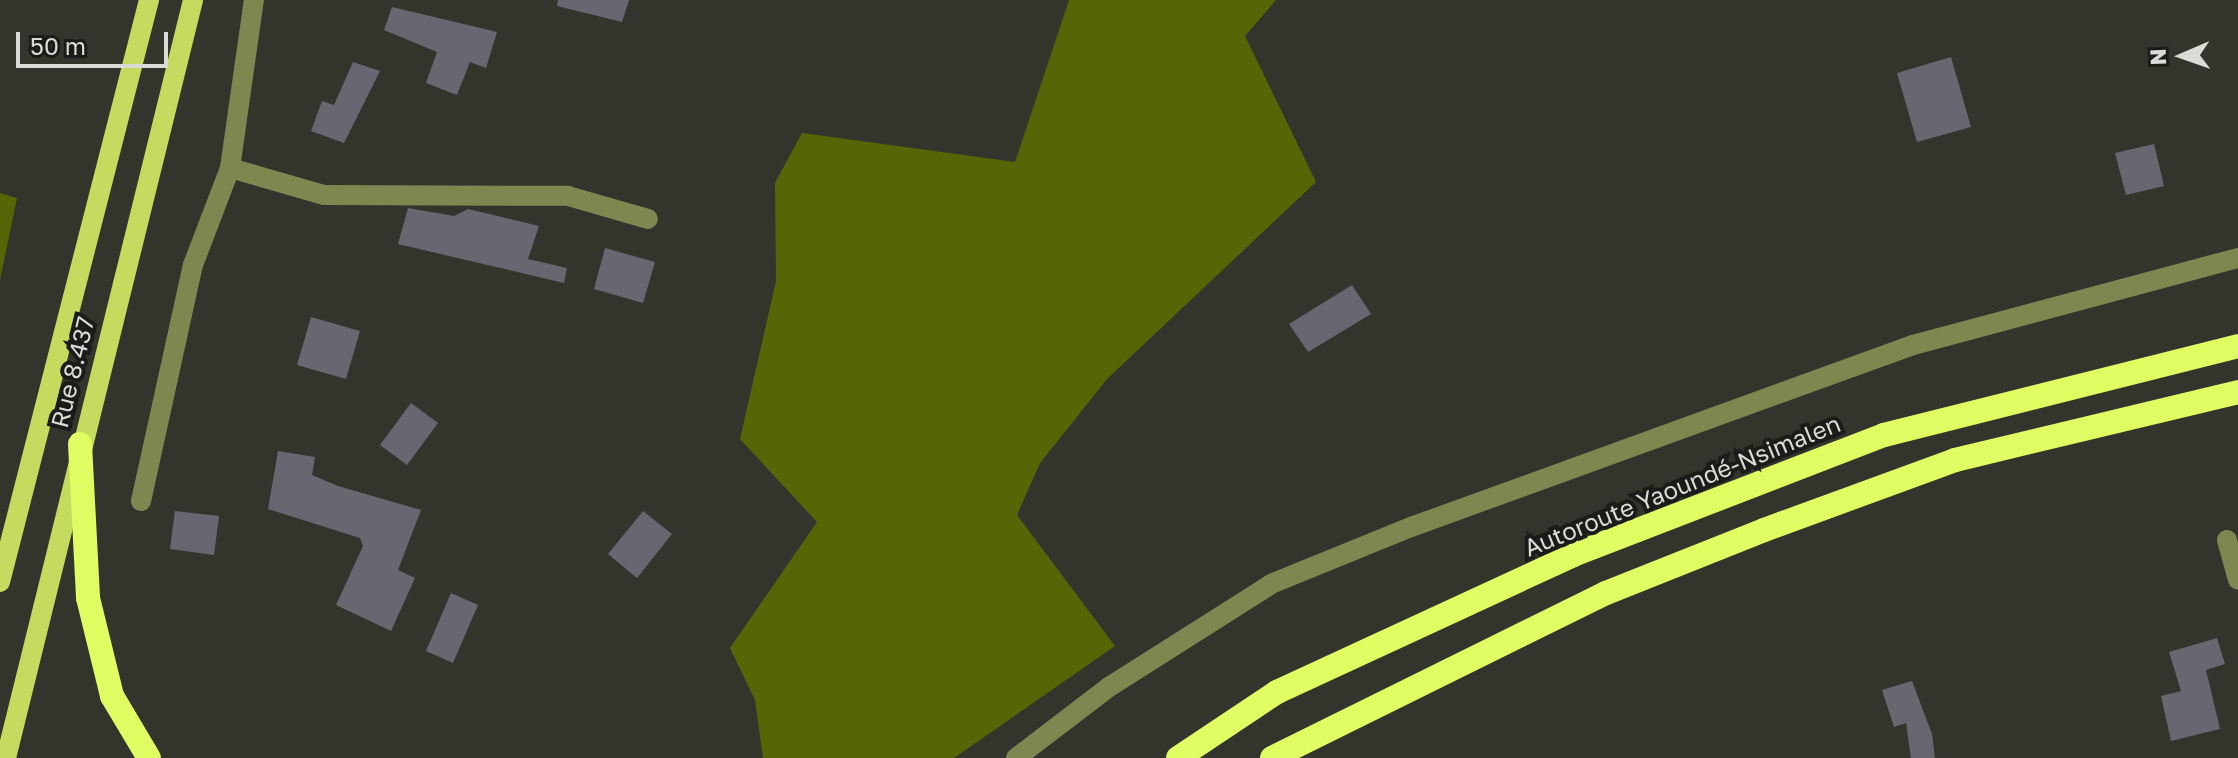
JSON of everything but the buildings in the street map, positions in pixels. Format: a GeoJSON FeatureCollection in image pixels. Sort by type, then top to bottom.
{"type":"FeatureCollection","features":[{"type":"Feature","properties":{"kind":"highway","name":"Autoroute Yaoundé-Nsimalen"},"geometry":{"type":"LineString","coordinates":[[1178,758],[1277,692],[1573,555],[1884,435],[2238,346]]}},
{"type":"Feature","properties":{"kind":"highway"},"geometry":{"type":"LineString","coordinates":[[1272,758],[1606,593],[1764,530],[1955,460],[2238,392]]}},
{"type":"Feature","properties":{"kind":"highway"},"geometry":{"type":"LineString","coordinates":[[80,444],[88,598],[112,696],[149,758]]}},
{"type":"Feature","properties":{"kind":"main road","name":"Rue 8.437"},"geometry":{"type":"LineString","coordinates":[[0,582],[149,0]]}},
{"type":"Feature","properties":{"kind":"main road","name":"Rue 8.437"},"geometry":{"type":"LineString","coordinates":[[6,758],[80,444],[193,0]]}},
{"type":"Feature","properties":{"kind":"main road"},"geometry":{"type":"LineString","coordinates":[[19,758],[24,674]]}},
{"type":"Feature","properties":{"kind":"street"},"geometry":{"type":"LineString","coordinates":[[141,501],[193,265],[230,168],[254,0]]}},
{"type":"Feature","properties":{"kind":"street"},"geometry":{"type":"LineString","coordinates":[[230,168],[324,195],[568,196],[648,219]]}},
{"type":"Feature","properties":{"kind":"street"},"geometry":{"type":"LineString","coordinates":[[1016,758],[1109,687],[1271,584],[1397,532],[1913,345],[2238,258]]}},
{"type":"Feature","properties":{"kind":"street"},"geometry":{"type":"LineString","coordinates":[[2227,540],[2238,580]]}},
{"type":"Feature","properties":{"kind":"green space"},"geometry":{"type":"Polygon","coordinates":[[[1069,0],[1276,0],[1245,36],[1316,182],[1107,379],[1040,463],[1017,515],[1115,646],[954,758],[763,758],[755,700],[730,648],[817,522],[740,439],[776,281],[775,183],[802,133],[1015,162],[1069,0]]]}},
{"type":"Feature","properties":{"kind":"green space"},"geometry":{"type":"Polygon","coordinates":[[[0,193],[17,198],[0,280],[0,193]]]}}]}
